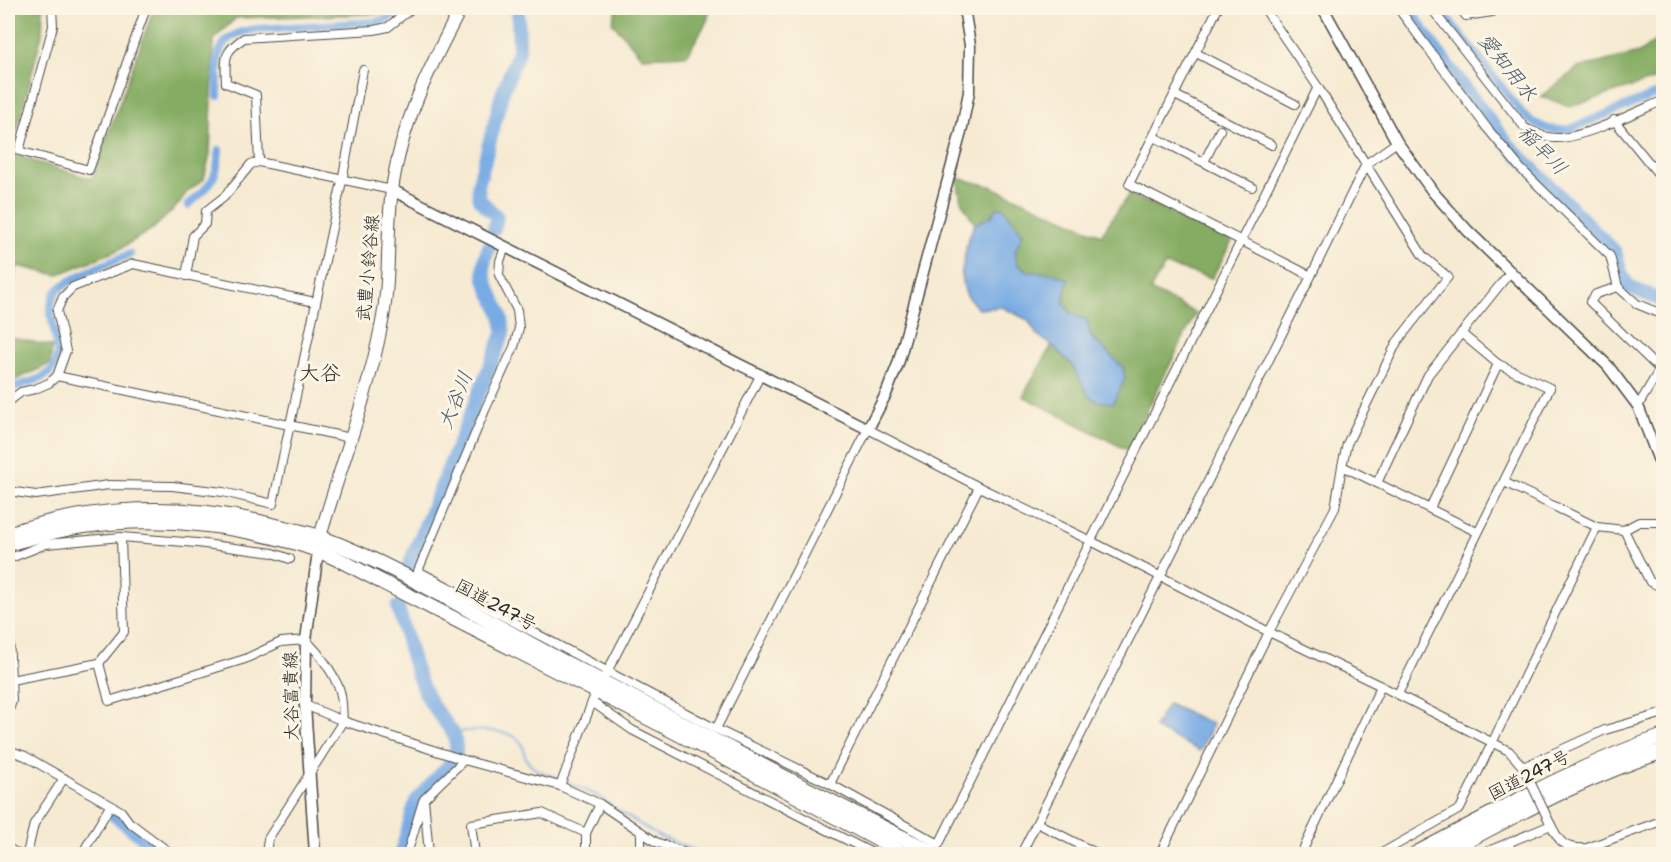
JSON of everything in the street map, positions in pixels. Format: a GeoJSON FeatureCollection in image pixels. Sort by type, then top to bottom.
{"type":"FeatureCollection","features":[{"type":"Feature","properties":{"kind":"highway","name":"国道247号"},"geometry":{"type":"LineString","coordinates":[[8,534],[32,526],[83,515],[166,509],[203,511],[245,518],[319,544],[426,588],[694,741],[904,855]]}},
{"type":"Feature","properties":{"kind":"highway","name":"国道247号"},"geometry":{"type":"LineString","coordinates":[[8,544],[82,526],[161,521],[231,529],[300,544],[319,544]]}},
{"type":"Feature","properties":{"kind":"highway","name":"国道247号"},"geometry":{"type":"LineString","coordinates":[[599,686],[936,855]]}},
{"type":"Feature","properties":{"kind":"highway","name":"国道247号"},"geometry":{"type":"LineString","coordinates":[[1414,855],[1580,768],[1664,736]]}},
{"type":"Feature","properties":{"kind":"highway","name":"国道247号"},"geometry":{"type":"LineString","coordinates":[[1442,855],[1536,804],[1587,780],[1664,751]]}},
{"type":"Feature","properties":{"kind":"main road","name":"武豊小鈴谷線"},"geometry":{"type":"LineString","coordinates":[[319,544],[371,378],[382,324],[389,264],[392,190],[407,123],[430,66],[461,8]]}},
{"type":"Feature","properties":{"kind":"street"},"geometry":{"type":"LineString","coordinates":[[52,8],[53,26],[19,151],[89,170],[146,8]]}},
{"type":"Feature","properties":{"kind":"street"},"geometry":{"type":"LineString","coordinates":[[259,162],[256,95],[226,83],[225,63],[230,47],[244,38],[374,30],[388,27],[412,8]]}},
{"type":"Feature","properties":{"kind":"street"},"geometry":{"type":"LineString","coordinates":[[716,729],[886,394],[898,364],[961,132],[969,92],[970,45],[964,8]]}},
{"type":"Feature","properties":{"kind":"street"},"geometry":{"type":"LineString","coordinates":[[1218,8],[1129,184],[1311,276]]}},
{"type":"Feature","properties":{"kind":"street"},"geometry":{"type":"LineString","coordinates":[[1160,855],[1269,632],[1335,508],[1347,444],[1397,342],[1448,277],[1423,256],[1318,87],[1264,8]]}},
{"type":"Feature","properties":{"kind":"street"},"geometry":{"type":"LineString","coordinates":[[1323,8],[1397,142],[1432,192],[1468,231],[1608,366],[1638,406],[1664,474]]}},
{"type":"Feature","properties":{"kind":"street"},"geometry":{"type":"LineString","coordinates":[[1398,8],[1487,128],[1520,168],[1610,256],[1618,287],[1637,304],[1664,315]]}},
{"type":"Feature","properties":{"kind":"street"},"geometry":{"type":"LineString","coordinates":[[1431,8],[1525,128],[1542,136],[1557,138],[1574,136],[1664,100]]}},
{"type":"Feature","properties":{"kind":"street"},"geometry":{"type":"LineString","coordinates":[[1460,8],[1466,16],[1487,15],[1492,12],[1493,8]]}},
{"type":"Feature","properties":{"kind":"street"},"geometry":{"type":"LineString","coordinates":[[1196,53],[1295,104]]}},
{"type":"Feature","properties":{"kind":"street"},"geometry":{"type":"LineString","coordinates":[[8,490],[36,495],[110,485],[172,486],[223,492],[273,504],[342,181],[363,70]]}},
{"type":"Feature","properties":{"kind":"street"},"geometry":{"type":"LineString","coordinates":[[505,247],[500,261],[499,275],[517,310],[519,328],[514,347],[485,410],[418,571],[599,686],[716,729],[830,784],[939,844],[1318,87]]}},
{"type":"Feature","properties":{"kind":"street"},"geometry":{"type":"LineString","coordinates":[[1175,95],[1272,145]]}},
{"type":"Feature","properties":{"kind":"street"},"geometry":{"type":"LineString","coordinates":[[1614,120],[1664,182]]}},
{"type":"Feature","properties":{"kind":"street"},"geometry":{"type":"LineString","coordinates":[[1204,162],[1220,130]]}},
{"type":"Feature","properties":{"kind":"street"},"geometry":{"type":"LineString","coordinates":[[1154,137],[1252,187]]}},
{"type":"Feature","properties":{"kind":"street"},"geometry":{"type":"LineString","coordinates":[[1021,855],[1366,164],[1397,142]]}},
{"type":"Feature","properties":{"kind":"street"},"geometry":{"type":"LineString","coordinates":[[186,276],[193,236],[205,224],[206,211],[224,197],[250,164],[259,162],[392,190],[761,374],[979,487],[1091,540],[1269,632],[1382,686],[1509,751],[1523,766],[1563,845],[1574,849],[1587,848],[1664,820]]}},
{"type":"Feature","properties":{"kind":"street"},"geometry":{"type":"LineString","coordinates":[[8,402],[21,392],[49,383],[57,375],[66,351],[57,311],[63,297],[73,287],[133,264],[315,302]]}},
{"type":"Feature","properties":{"kind":"street"},"geometry":{"type":"LineString","coordinates":[[1377,483],[1428,375],[1511,271]]}},
{"type":"Feature","properties":{"kind":"street"},"geometry":{"type":"LineString","coordinates":[[1618,287],[1596,294],[1590,302],[1661,366],[1638,406]]}},
{"type":"Feature","properties":{"kind":"street"},"geometry":{"type":"LineString","coordinates":[[1398,694],[1550,388],[1498,364],[1461,333]]}},
{"type":"Feature","properties":{"kind":"street"},"geometry":{"type":"LineString","coordinates":[[1430,508],[1498,364]]}},
{"type":"Feature","properties":{"kind":"street"},"geometry":{"type":"LineString","coordinates":[[560,786],[599,686],[761,374]]}},
{"type":"Feature","properties":{"kind":"street"},"geometry":{"type":"LineString","coordinates":[[57,375],[351,438]]}},
{"type":"Feature","properties":{"kind":"street"},"geometry":{"type":"LineString","coordinates":[[1342,466],[1478,532]]}},
{"type":"Feature","properties":{"kind":"street"},"geometry":{"type":"LineString","coordinates":[[1503,482],[1597,527],[1624,530],[1639,522],[1664,522]]}},
{"type":"Feature","properties":{"kind":"street"},"geometry":{"type":"LineString","coordinates":[[830,784],[979,487]]}},
{"type":"Feature","properties":{"kind":"street"},"geometry":{"type":"LineString","coordinates":[[1380,855],[1460,809],[1597,527]]}},
{"type":"Feature","properties":{"kind":"street"},"geometry":{"type":"LineString","coordinates":[[1624,530],[1650,582],[1664,588]]}},
{"type":"Feature","properties":{"kind":"street"},"geometry":{"type":"LineString","coordinates":[[11,681],[99,663],[124,632],[121,537]]}},
{"type":"Feature","properties":{"kind":"street"},"geometry":{"type":"LineString","coordinates":[[8,559],[46,544],[121,537],[197,543],[273,553],[290,559]]}},
{"type":"Feature","properties":{"kind":"street","name":"大谷富貴線"},"geometry":{"type":"LineString","coordinates":[[315,855],[305,705],[306,640],[319,544]]}},
{"type":"Feature","properties":{"kind":"street"},"geometry":{"type":"LineString","coordinates":[[8,612],[12,701],[8,713]]}},
{"type":"Feature","properties":{"kind":"street"},"geometry":{"type":"LineString","coordinates":[[99,663],[109,701],[245,659],[281,642],[306,640],[317,651],[339,687],[343,721],[268,838],[266,855]]}},
{"type":"Feature","properties":{"kind":"street"},"geometry":{"type":"LineString","coordinates":[[599,686],[632,730],[874,855]]}},
{"type":"Feature","properties":{"kind":"street"},"geometry":{"type":"LineString","coordinates":[[1301,855],[1382,686]]}},
{"type":"Feature","properties":{"kind":"street"},"geometry":{"type":"LineString","coordinates":[[305,705],[343,721],[464,760],[560,786],[600,804],[656,842],[688,855]]}},
{"type":"Feature","properties":{"kind":"street"},"geometry":{"type":"LineString","coordinates":[[1523,766],[1605,730],[1664,713]]}},
{"type":"Feature","properties":{"kind":"street"},"geometry":{"type":"LineString","coordinates":[[8,750],[25,756],[121,812],[129,822],[169,852]]}},
{"type":"Feature","properties":{"kind":"street"},"geometry":{"type":"LineString","coordinates":[[407,855],[424,799],[464,760]]}},
{"type":"Feature","properties":{"kind":"street"},"geometry":{"type":"LineString","coordinates":[[27,855],[34,824],[64,778]]}},
{"type":"Feature","properties":{"kind":"street"},"geometry":{"type":"LineString","coordinates":[[424,799],[429,855]]}},
{"type":"Feature","properties":{"kind":"street"},"geometry":{"type":"LineString","coordinates":[[586,855],[586,833],[600,804]]}},
{"type":"Feature","properties":{"kind":"street"},"geometry":{"type":"LineString","coordinates":[[82,855],[110,806]]}},
{"type":"Feature","properties":{"kind":"street"},"geometry":{"type":"LineString","coordinates":[[475,855],[471,824],[542,813],[586,833]]}},
{"type":"Feature","properties":{"kind":"street"},"geometry":{"type":"LineString","coordinates":[[1481,855],[1549,821]]}},
{"type":"Feature","properties":{"kind":"street"},"geometry":{"type":"LineString","coordinates":[[1036,823],[1098,855]]}},
{"type":"Feature","properties":{"kind":"street"},"geometry":{"type":"LineString","coordinates":[[641,832],[641,855]]}},
{"type":"Feature","properties":{"kind":"street"},"geometry":{"type":"LineString","coordinates":[[1508,843],[1514,855]]}},
{"type":"Feature","properties":{"kind":"street"},"geometry":{"type":"LineString","coordinates":[[8,848],[18,855]]}},
{"type":"Feature","properties":{"kind":"green space"},"geometry":{"type":"Polygon","coordinates":[[[8,8],[43,8],[42,34],[11,154],[92,179],[154,8],[385,8],[379,14],[236,18],[214,39],[210,154],[204,179],[186,193],[180,203],[154,228],[118,250],[57,275],[17,266],[8,311],[8,8]]]}},
{"type":"Feature","properties":{"kind":"green space"},"geometry":{"type":"Polygon","coordinates":[[[617,8],[710,8],[707,21],[687,55],[642,57],[612,22],[617,8]]]}},
{"type":"Feature","properties":{"kind":"green space"},"geometry":{"type":"Polygon","coordinates":[[[1663,35],[1663,77],[1570,107],[1541,96],[1578,68],[1639,53],[1663,35]]]}},
{"type":"Feature","properties":{"kind":"green space"},"geometry":{"type":"Polygon","coordinates":[[[957,178],[990,186],[1101,235],[1129,194],[1232,241],[1212,278],[1165,265],[1150,290],[1196,313],[1127,450],[1023,396],[1052,345],[1072,365],[1089,396],[1123,367],[1091,337],[1087,320],[1071,314],[1063,301],[1068,279],[1051,273],[1030,272],[1017,264],[1015,251],[992,216],[975,224],[961,201],[957,178]]]}},
{"type":"Feature","properties":{"kind":"green space"},"geometry":{"type":"Polygon","coordinates":[[[8,337],[52,346],[50,364],[8,383],[8,337]]]}},
{"type":"Feature","properties":{"kind":"water"},"geometry":{"type":"Polygon","coordinates":[[[1003,207],[1023,234],[1015,251],[1017,264],[1030,272],[1051,273],[1068,279],[1063,301],[1071,314],[1087,320],[1091,337],[1123,367],[1125,379],[1113,403],[1097,401],[1089,396],[1072,365],[1052,345],[1037,335],[1028,320],[1002,307],[978,309],[966,294],[961,276],[968,239],[975,224],[992,216],[997,208],[1003,207]]]}},
{"type":"Feature","properties":{"kind":"water"},"geometry":{"type":"Polygon","coordinates":[[[1168,704],[1213,724],[1200,751],[1154,728],[1168,704]]]}},
{"type":"Feature","properties":{"kind":"waterway","name":"愛知用水"},"geometry":{"type":"LineString","coordinates":[[218,96],[220,51],[224,43],[241,32],[256,29],[376,22],[389,18],[401,8]]}},
{"type":"Feature","properties":{"kind":"waterway","name":"大谷川"},"geometry":{"type":"LineString","coordinates":[[494,229],[497,217],[479,199],[478,186],[502,94],[519,50],[518,8]]}},
{"type":"Feature","properties":{"kind":"waterway","name":"稲早川"},"geometry":{"type":"LineString","coordinates":[[1406,8],[1506,142],[1615,252],[1622,275],[1629,287],[1664,301]]}},
{"type":"Feature","properties":{"kind":"waterway","name":"愛知用水"},"geometry":{"type":"LineString","coordinates":[[1440,8],[1522,113],[1531,121],[1548,129],[1570,129],[1664,91]]}},
{"type":"Feature","properties":{"kind":"waterway","name":"愛知用水"},"geometry":{"type":"LineString","coordinates":[[188,205],[211,182],[217,168],[219,150]]}},
{"type":"Feature","properties":{"kind":"waterway","name":"大谷川"},"geometry":{"type":"LineString","coordinates":[[409,566],[503,334],[501,315],[484,274],[484,261],[489,247]]}},
{"type":"Feature","properties":{"kind":"waterway","name":"愛知用水"},"geometry":{"type":"LineString","coordinates":[[8,390],[43,377],[53,368],[57,359],[57,348],[51,314],[56,292],[79,276],[130,254]]}},
{"type":"Feature","properties":{"kind":"waterway","name":"大谷川"},"geometry":{"type":"LineString","coordinates":[[398,607],[423,689],[454,735],[456,753]]}},
{"type":"Feature","properties":{"kind":"waterway"},"geometry":{"type":"LineString","coordinates":[[454,733],[487,731],[512,736],[521,743],[530,765],[558,778]]}},
{"type":"Feature","properties":{"kind":"waterway","name":"大谷川"},"geometry":{"type":"LineString","coordinates":[[401,854],[416,801],[453,761]]}},
{"type":"Feature","properties":{"kind":"waterway"},"geometry":{"type":"LineString","coordinates":[[566,782],[600,797],[658,836],[705,854]]}},
{"type":"Feature","properties":{"kind":"waterway"},"geometry":{"type":"LineString","coordinates":[[113,814],[164,854]]}},
{"type":"Feature","properties":{"kind":"district","name":"大谷"},"geometry":{"type":"Point","coordinates":[320,373]}}]}
